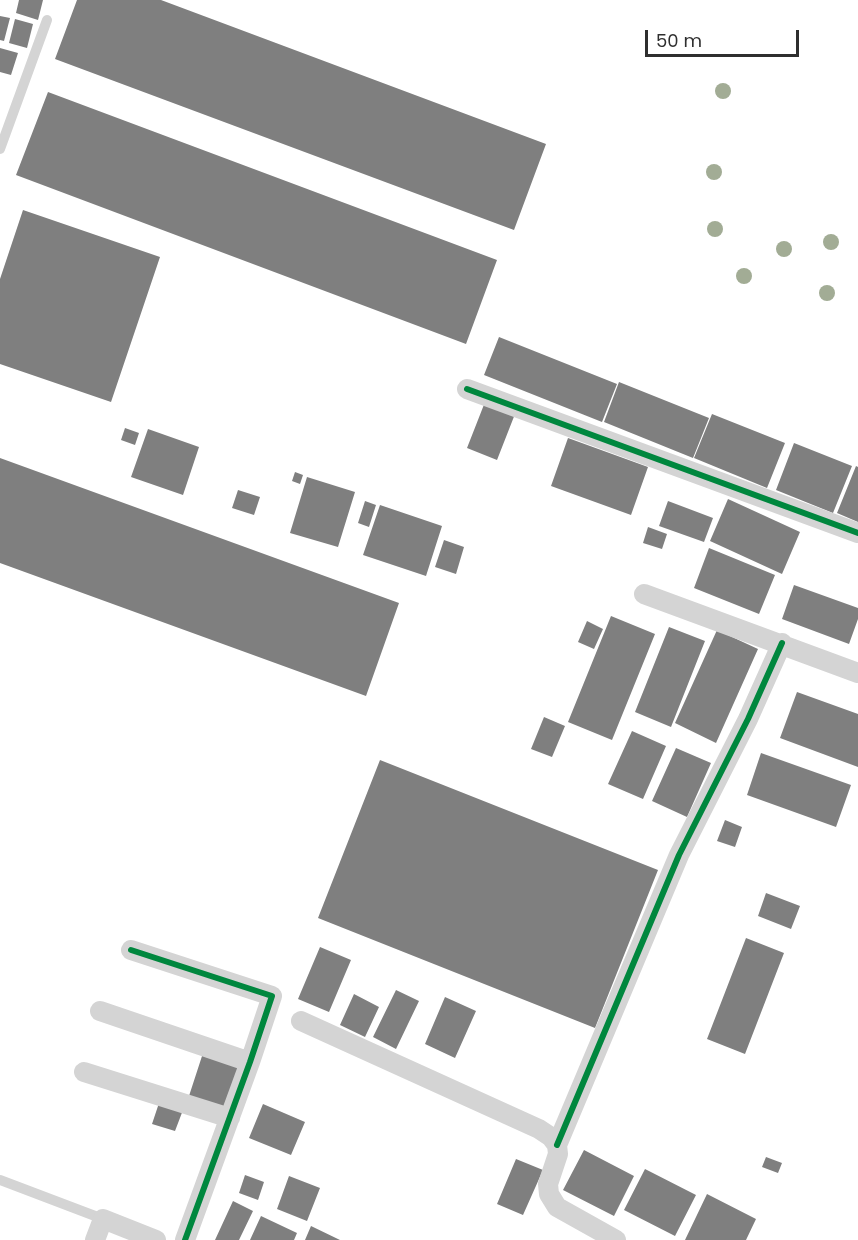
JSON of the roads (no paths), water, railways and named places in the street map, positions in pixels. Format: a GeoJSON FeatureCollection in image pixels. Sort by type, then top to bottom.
{"type":"FeatureCollection","features":[{"type":"Feature","properties":{"kind":"street"},"geometry":{"type":"LineString","coordinates":[[467,388],[858,533]]}},
{"type":"Feature","properties":{"kind":"street"},"geometry":{"type":"LineString","coordinates":[[644,594],[858,672]]}},
{"type":"Feature","properties":{"kind":"street"},"geometry":{"type":"LineString","coordinates":[[616,1240],[557,1207],[549,1194],[548,1184],[558,1154],[557,1145],[679,855],[748,719],[782,643]]}},
{"type":"Feature","properties":{"kind":"street"},"geometry":{"type":"LineString","coordinates":[[131,950],[272,996],[185,1240]]}},
{"type":"Feature","properties":{"kind":"street"},"geometry":{"type":"LineString","coordinates":[[100,1011],[250,1062]]}},
{"type":"Feature","properties":{"kind":"street"},"geometry":{"type":"LineString","coordinates":[[301,1021],[538,1129],[551,1137],[557,1145]]}},
{"type":"Feature","properties":{"kind":"street"},"geometry":{"type":"LineString","coordinates":[[84,1072],[230,1118]]}},
{"type":"Feature","properties":{"kind":"street"},"geometry":{"type":"LineString","coordinates":[[95,1240],[103,1219],[156,1240]]}},
{"type":"Feature","properties":{"kind":"lane"},"geometry":{"type":"LineString","coordinates":[[0,149],[47,20]]}},
{"type":"Feature","properties":{"kind":"lane"},"geometry":{"type":"LineString","coordinates":[[0,1180],[103,1219]]}}]}
